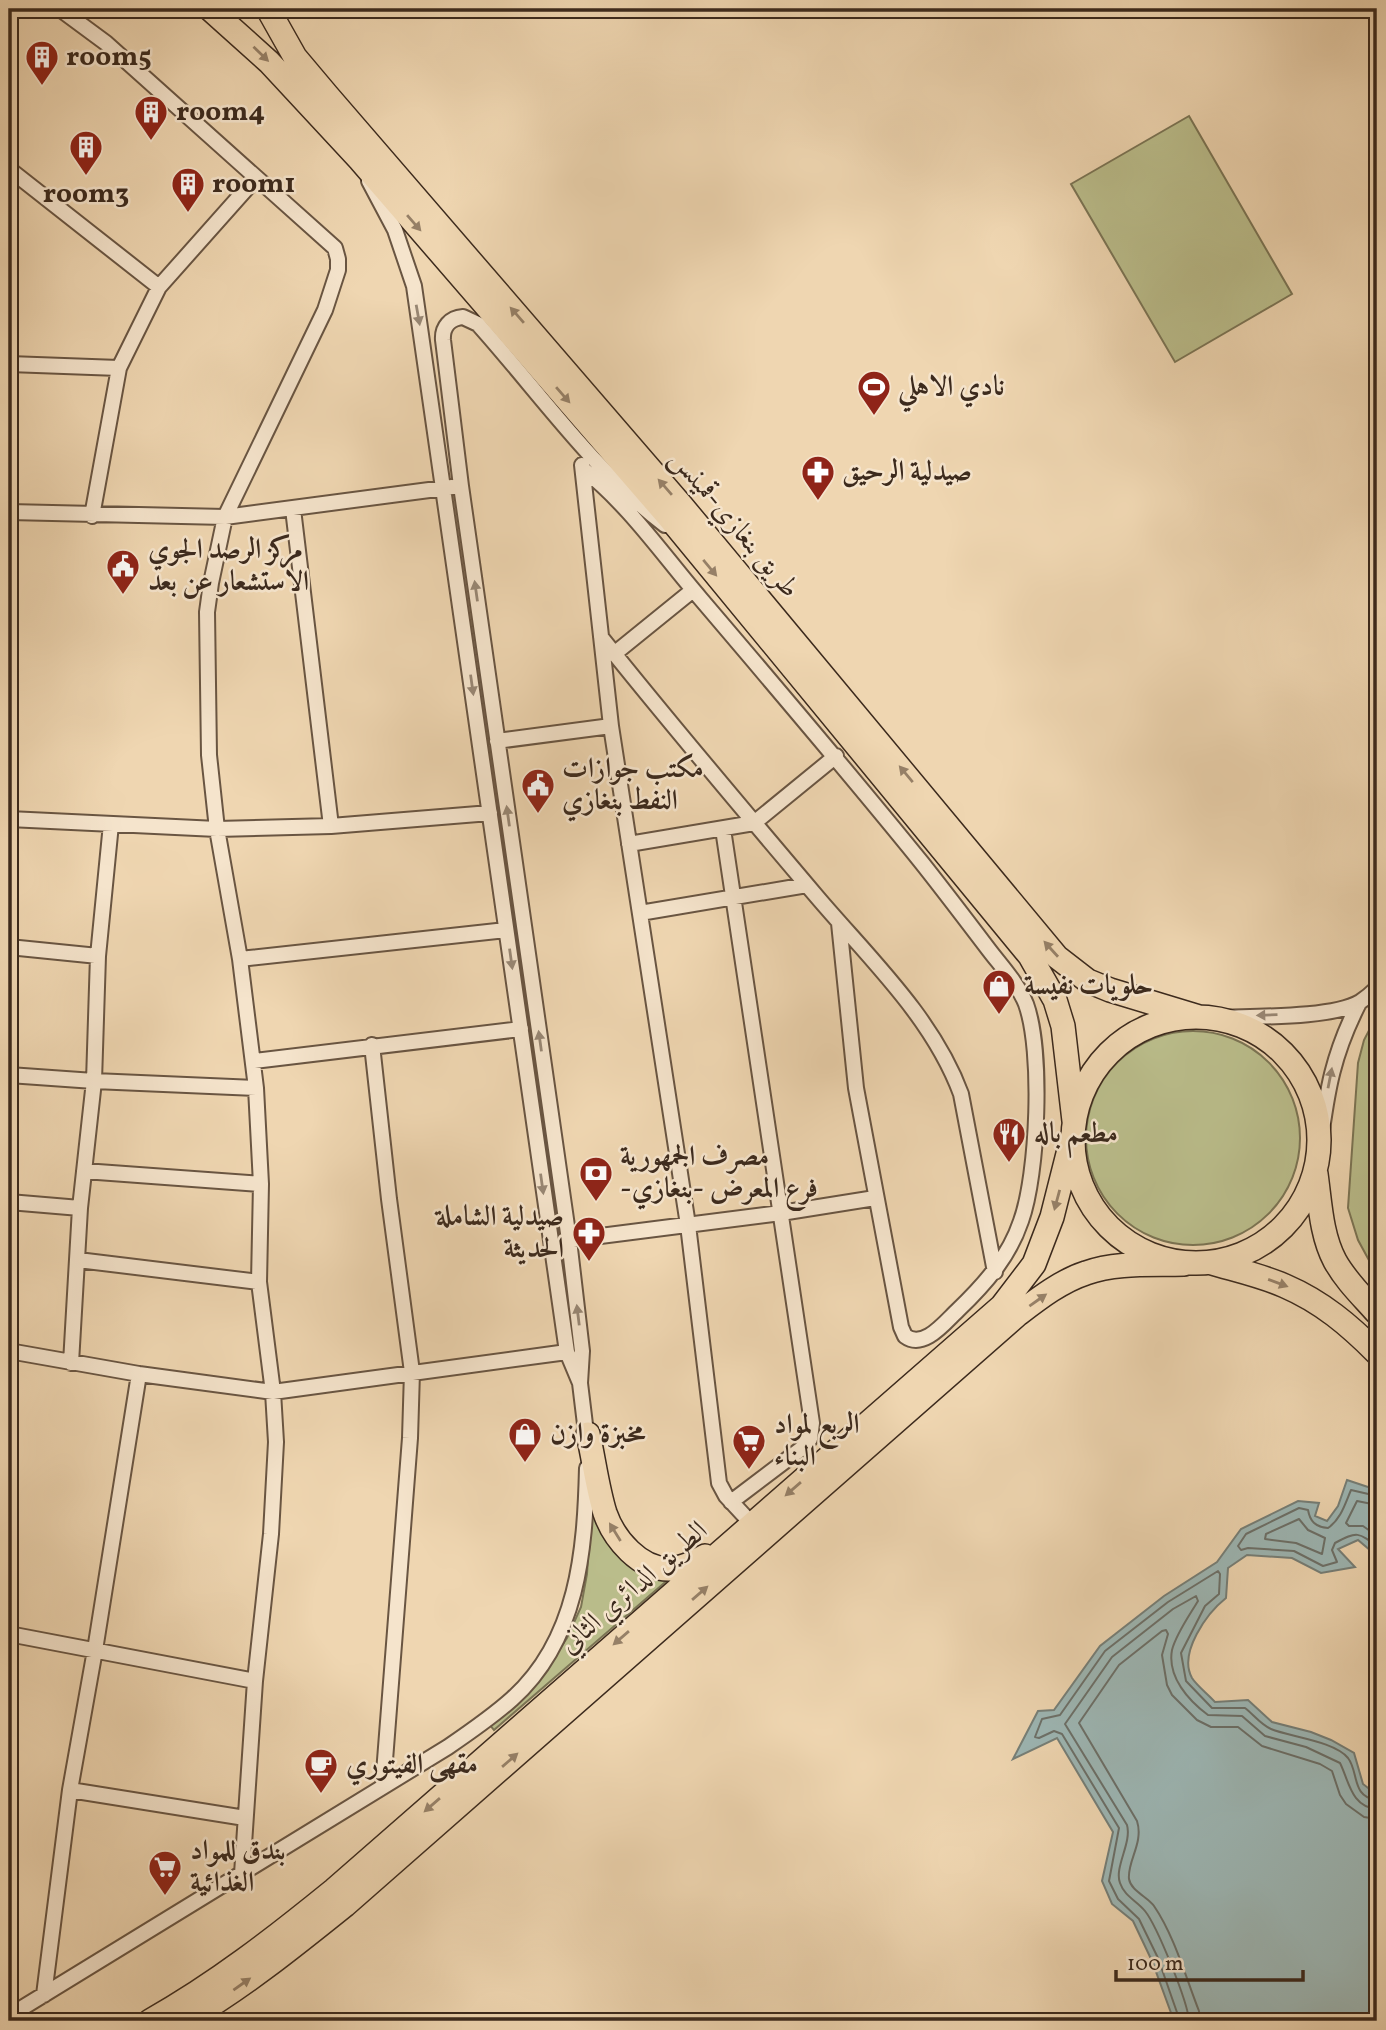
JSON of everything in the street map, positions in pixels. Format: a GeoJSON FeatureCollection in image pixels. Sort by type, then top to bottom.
{"type":"FeatureCollection","features":[{"type":"Feature","properties":{"kind":"main road"},"geometry":{"type":"LineString","coordinates":[[210,9],[269,62],[360,160],[689,542],[1013,934],[1045,978],[1055,1000],[1063,1026],[1074,1127],[1074,1160],[1081,1186],[1094,1210],[1106,1224],[1133,1247],[1157,1258],[1184,1264],[1212,1263],[1240,1256],[1266,1242],[1288,1224],[1304,1200],[1315,1174],[1320,1145],[1318,1119],[1311,1094],[1294,1064],[1283,1051],[1262,1035],[1239,1024],[1206,1017],[1170,1020],[1142,1030],[1117,1046],[1097,1067],[1082,1093],[1074,1127]]}},
{"type":"Feature","properties":{"kind":"main road","name":"طريق بنغازي-قمينس"},"geometry":{"type":"LineString","coordinates":[[268,9],[295,57],[681,505],[1057,957],[1088,981],[1110,990],[1206,1017]]}},
{"type":"Feature","properties":{"kind":"main road","name":"الطريق الدائري الثاني"},"geometry":{"type":"LineString","coordinates":[[185,2021],[217,2002],[274,1961],[345,1905],[744,1531],[1002,1306],[1034,1264],[1046,1235],[1074,1127]]}},
{"type":"Feature","properties":{"kind":"main road"},"geometry":{"type":"LineString","coordinates":[[1315,1174],[1322,1219],[1335,1261],[1349,1282],[1377,1313]]}},
{"type":"Feature","properties":{"kind":"main road"},"geometry":{"type":"LineString","coordinates":[[1212,1263],[1283,1285],[1306,1296],[1350,1326],[1377,1353]]}},
{"type":"Feature","properties":{"kind":"main road","name":"الطريق الدائري الثاني"},"geometry":{"type":"LineString","coordinates":[[150,2021],[207,1988],[273,1940],[558,1706],[1017,1315],[1044,1295],[1087,1272],[1105,1268],[1184,1264]]}},
{"type":"Feature","properties":{"kind":"main road"},"geometry":{"type":"LineString","coordinates":[[587,1434],[605,1514],[614,1533],[640,1558],[664,1568],[680,1567],[695,1562],[744,1531]]}},
{"type":"Feature","properties":{"kind":"street"},"geometry":{"type":"LineString","coordinates":[[60,9],[106,43],[335,248],[338,258],[338,270],[317,330],[225,517],[207,612],[209,755],[217,828],[240,959],[257,1088],[261,1184],[259,1282],[273,1392],[276,1442],[275,1480],[255,1681],[242,1874]]}},
{"type":"Feature","properties":{"kind":"street"},"geometry":{"type":"LineString","coordinates":[[360,160],[395,230],[414,286],[567,1352],[580,1383]]}},
{"type":"Feature","properties":{"kind":"street"},"geometry":{"type":"LineString","coordinates":[[9,169],[159,287]]}},
{"type":"Feature","properties":{"kind":"street"},"geometry":{"type":"LineString","coordinates":[[92,516],[119,368],[159,287],[256,178]]}},
{"type":"Feature","properties":{"kind":"street"},"geometry":{"type":"LineString","coordinates":[[9,2016],[484,1722],[514,1698],[556,1643],[569,1614],[578,1583],[586,1503],[587,1434],[580,1383],[582,1351],[569,1240],[461,486],[443,340],[444,329],[452,320],[469,318],[478,324],[576,440],[642,506],[689,542]]}},
{"type":"Feature","properties":{"kind":"street"},"geometry":{"type":"LineString","coordinates":[[9,364],[119,368]]}},
{"type":"Feature","properties":{"kind":"street"},"geometry":{"type":"LineString","coordinates":[[576,440],[583,469],[611,726],[688,1225],[719,1483],[744,1531]]}},
{"type":"Feature","properties":{"kind":"street"},"geometry":{"type":"LineString","coordinates":[[583,469],[597,480],[652,541],[836,756],[959,909],[1014,982],[1025,1002],[1033,1029],[1036,1068],[1029,1185],[1021,1220],[995,1272],[928,1337],[917,1340],[905,1336],[901,1327],[875,1198],[856,1088],[839,923]]}},
{"type":"Feature","properties":{"kind":"street"},"geometry":{"type":"LineString","coordinates":[[9,512],[225,517],[461,486]]}},
{"type":"Feature","properties":{"kind":"street"},"geometry":{"type":"LineString","coordinates":[[293,509],[331,826]]}},
{"type":"Feature","properties":{"kind":"street"},"geometry":{"type":"LineString","coordinates":[[614,654],[693,590]]}},
{"type":"Feature","properties":{"kind":"street"},"geometry":{"type":"LineString","coordinates":[[601,637],[682,738],[926,1026],[951,1068],[961,1094],[995,1272]]}},
{"type":"Feature","properties":{"kind":"street"},"geometry":{"type":"LineString","coordinates":[[497,741],[611,726]]}},
{"type":"Feature","properties":{"kind":"street"},"geometry":{"type":"LineString","coordinates":[[629,844],[754,823],[836,756]]}},
{"type":"Feature","properties":{"kind":"street"},"geometry":{"type":"LineString","coordinates":[[9,819],[217,828],[331,826],[490,813]]}},
{"type":"Feature","properties":{"kind":"street"},"geometry":{"type":"LineString","coordinates":[[71,1363],[83,1171],[94,1081],[98,956],[111,824]]}},
{"type":"Feature","properties":{"kind":"street"},"geometry":{"type":"LineString","coordinates":[[723,829],[811,1430],[810,1439],[800,1449],[731,1502]]}},
{"type":"Feature","properties":{"kind":"street"},"geometry":{"type":"LineString","coordinates":[[640,913],[807,886]]}},
{"type":"Feature","properties":{"kind":"street"},"geometry":{"type":"LineString","coordinates":[[240,959],[506,930]]}},
{"type":"Feature","properties":{"kind":"street"},"geometry":{"type":"LineString","coordinates":[[9,947],[98,956]]}},
{"type":"Feature","properties":{"kind":"street"},"geometry":{"type":"LineString","coordinates":[[1320,1145],[1333,1065],[1344,1032],[1359,1003],[1377,988]]}},
{"type":"Feature","properties":{"kind":"street"},"geometry":{"type":"LineString","coordinates":[[1206,1017],[1302,1015],[1359,1003]]}},
{"type":"Feature","properties":{"kind":"street"},"geometry":{"type":"LineString","coordinates":[[254,1061],[521,1029]]}},
{"type":"Feature","properties":{"kind":"street"},"geometry":{"type":"LineString","coordinates":[[372,1045],[412,1372],[410,1438],[383,1786]]}},
{"type":"Feature","properties":{"kind":"street"},"geometry":{"type":"LineString","coordinates":[[526,1067],[533,1069],[544,1066]]}},
{"type":"Feature","properties":{"kind":"street"},"geometry":{"type":"LineString","coordinates":[[9,1074],[94,1081],[257,1088]]}},
{"type":"Feature","properties":{"kind":"street"},"geometry":{"type":"LineString","coordinates":[[530,1101],[539,1097],[549,1100]]}},
{"type":"Feature","properties":{"kind":"street"},"geometry":{"type":"LineString","coordinates":[[83,1171],[261,1184]]}},
{"type":"Feature","properties":{"kind":"street"},"geometry":{"type":"LineString","coordinates":[[569,1240],[875,1198]]}},
{"type":"Feature","properties":{"kind":"street"},"geometry":{"type":"LineString","coordinates":[[9,1202],[80,1208]]}},
{"type":"Feature","properties":{"kind":"street"},"geometry":{"type":"LineString","coordinates":[[78,1260],[259,1282]]}},
{"type":"Feature","properties":{"kind":"street"},"geometry":{"type":"LineString","coordinates":[[9,1351],[139,1374],[273,1392],[567,1352]]}},
{"type":"Feature","properties":{"kind":"street"},"geometry":{"type":"LineString","coordinates":[[44,1995],[70,1790],[139,1374]]}},
{"type":"Feature","properties":{"kind":"street"},"geometry":{"type":"LineString","coordinates":[[9,1634],[255,1681]]}},
{"type":"Feature","properties":{"kind":"street"},"geometry":{"type":"LineString","coordinates":[[70,1790],[245,1818]]}},
{"type":"Feature","properties":{"kind":"green space"},"geometry":{"type":"Polygon","coordinates":[[[1189,116],[1292,294],[1175,362],[1071,184],[1189,116]]]}},
{"type":"Feature","properties":{"kind":"green space"},"geometry":{"type":"Polygon","coordinates":[[[1377,1015],[1377,1275],[1358,1240],[1348,1208],[1358,1063],[1364,1040],[1377,1015]]]}},
{"type":"Feature","properties":{"kind":"green space"},"geometry":{"type":"Polygon","coordinates":[[[1193,1031],[1234,1039],[1269,1062],[1292,1097],[1300,1138],[1292,1179],[1269,1214],[1234,1237],[1193,1245],[1152,1237],[1117,1214],[1094,1179],[1086,1138],[1094,1097],[1117,1062],[1152,1039],[1193,1031]]]}},
{"type":"Feature","properties":{"kind":"green space"},"geometry":{"type":"Polygon","coordinates":[[[591,1507],[611,1544],[670,1578],[494,1730],[490,1725],[539,1680],[567,1638],[581,1607],[587,1574],[591,1507]]]}},
{"type":"Feature","properties":{"kind":"water"},"geometry":{"type":"Polygon","coordinates":[[[1347,1480],[1377,1490],[1377,1556],[1358,1540],[1338,1549],[1355,1567],[1321,1573],[1292,1558],[1247,1555],[1228,1568],[1226,1598],[1211,1613],[1197,1634],[1189,1657],[1189,1668],[1194,1681],[1215,1702],[1248,1700],[1272,1722],[1311,1732],[1354,1753],[1363,1784],[1377,1795],[1377,2021],[1174,2021],[1152,1961],[1133,1921],[1112,1904],[1102,1881],[1113,1832],[1057,1738],[1013,1759],[1038,1711],[1054,1710],[1100,1646],[1164,1596],[1217,1562],[1241,1529],[1298,1501],[1319,1503],[1315,1516],[1327,1521],[1338,1506],[1347,1480]]]}},
{"type":"Feature","properties":{"kind":"place","name":"room5"},"geometry":{"type":"Point","coordinates":[42,87]}},
{"type":"Feature","properties":{"kind":"place","name":"room4"},"geometry":{"type":"Point","coordinates":[151,142]}},
{"type":"Feature","properties":{"kind":"place","name":"room3"},"geometry":{"type":"Point","coordinates":[86,177]}},
{"type":"Feature","properties":{"kind":"place","name":"room1"},"geometry":{"type":"Point","coordinates":[188,214]}},
{"type":"Feature","properties":{"kind":"place","name":"نادي الاهلي"},"geometry":{"type":"Point","coordinates":[874,417]}},
{"type":"Feature","properties":{"kind":"place","name":"صيدلية الرحيق"},"geometry":{"type":"Point","coordinates":[818,502]}},
{"type":"Feature","properties":{"kind":"place","name":"مركز الرصد الجوي الاستشعار عن بعد"},"geometry":{"type":"Point","coordinates":[123,596]}},
{"type":"Feature","properties":{"kind":"place","name":"مكتب جوازات النفط بنغازي"},"geometry":{"type":"Point","coordinates":[538,815]}},
{"type":"Feature","properties":{"kind":"place","name":"حلويات نفيسة"},"geometry":{"type":"Point","coordinates":[999,1016]}},
{"type":"Feature","properties":{"kind":"place","name":"مطعم باله"},"geometry":{"type":"Point","coordinates":[1009,1164]}},
{"type":"Feature","properties":{"kind":"place","name":"مصرف الجمهورية -فرع المعرض -بنغازي"},"geometry":{"type":"Point","coordinates":[596,1203]}},
{"type":"Feature","properties":{"kind":"place","name":"صيدلية الشاملة الحديثة"},"geometry":{"type":"Point","coordinates":[589,1263]}},
{"type":"Feature","properties":{"kind":"place","name":"مخبزة وازن"},"geometry":{"type":"Point","coordinates":[525,1464]}},
{"type":"Feature","properties":{"kind":"place","name":"الربع لمواد البناء"},"geometry":{"type":"Point","coordinates":[749,1471]}},
{"type":"Feature","properties":{"kind":"place","name":"مقهى الفيتوري"},"geometry":{"type":"Point","coordinates":[321,1795]}},
{"type":"Feature","properties":{"kind":"place","name":"بندق للمواد الغذائية"},"geometry":{"type":"Point","coordinates":[165,1897]}}]}
